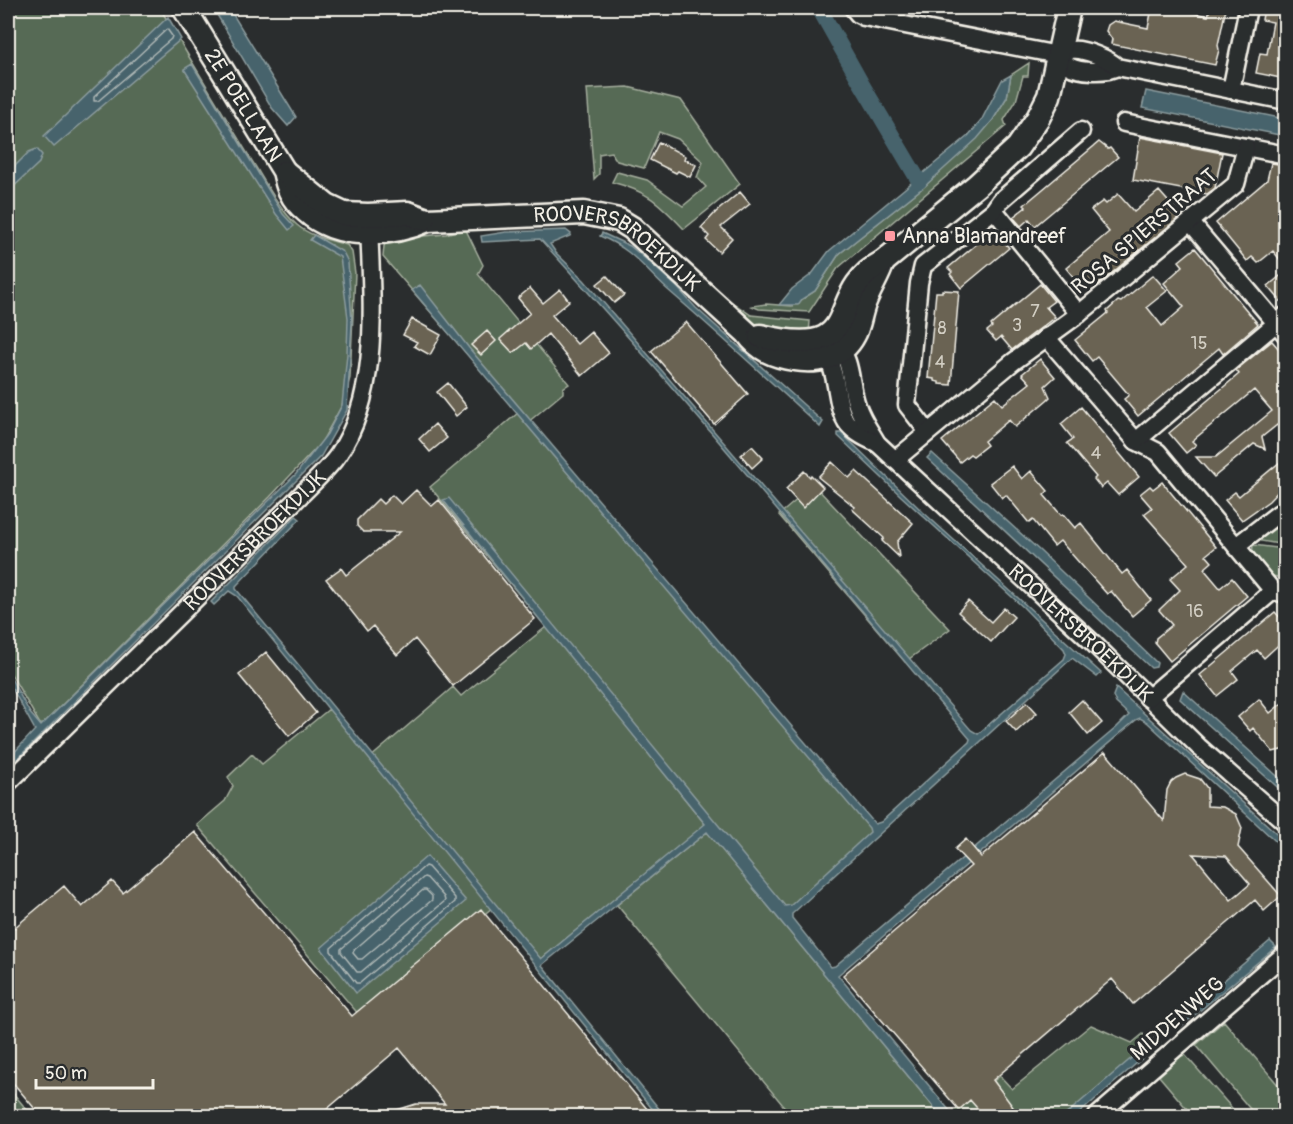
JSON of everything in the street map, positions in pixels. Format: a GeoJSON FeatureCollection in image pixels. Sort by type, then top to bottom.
{"type":"FeatureCollection","features":[{"type":"Feature","properties":{"kind":"main road","name":"2E POELLAAN"},"geometry":{"type":"LineString","coordinates":[[184,8],[284,171],[335,210],[369,224]]}},
{"type":"Feature","properties":{"kind":"main road"},"geometry":{"type":"LineString","coordinates":[[1067,57],[1068,8]]}},
{"type":"Feature","properties":{"kind":"main road"},"geometry":{"type":"LineString","coordinates":[[833,348],[838,326],[854,290],[869,270],[883,262],[977,185],[1018,147],[1044,109],[1067,57],[1080,8]]}},
{"type":"Feature","properties":{"kind":"main road","name":"ROOVERSBROEKDIJK"},"geometry":{"type":"LineString","coordinates":[[369,224],[409,228],[428,220],[585,213],[619,220],[632,228],[747,333],[786,342],[820,340],[833,348]]}},
{"type":"Feature","properties":{"kind":"street"},"geometry":{"type":"LineString","coordinates":[[853,8],[864,17],[1067,57],[1101,71],[1110,71],[1117,67],[1286,100]]}},
{"type":"Feature","properties":{"kind":"street"},"geometry":{"type":"LineString","coordinates":[[1232,90],[1248,8]]}},
{"type":"Feature","properties":{"kind":"street"},"geometry":{"type":"LineString","coordinates":[[1124,123],[1286,154]]}},
{"type":"Feature","properties":{"kind":"street"},"geometry":{"type":"LineString","coordinates":[[928,432],[907,405],[919,283],[923,266],[994,210],[1000,201],[1081,131]]}},
{"type":"Feature","properties":{"kind":"street","name":"ROSA SPIERSTRAAT"},"geometry":{"type":"LineString","coordinates":[[895,460],[1014,362],[1191,223],[1236,184],[1246,147]]}},
{"type":"Feature","properties":{"kind":"street","name":"ROSA SPIERSTRAAT"},"geometry":{"type":"LineString","coordinates":[[994,210],[1078,314]]}},
{"type":"Feature","properties":{"kind":"street"},"geometry":{"type":"LineString","coordinates":[[1136,441],[1282,325],[1191,223]]}},
{"type":"Feature","properties":{"kind":"street","name":"ROOVERSBROEKDIJK"},"geometry":{"type":"LineString","coordinates":[[8,783],[294,502],[338,455],[353,426],[364,396],[372,335],[369,224]]}},
{"type":"Feature","properties":{"kind":"street"},"geometry":{"type":"LineString","coordinates":[[1046,338],[1136,441],[1158,452],[1236,546],[1279,593],[1148,698]]}},
{"type":"Feature","properties":{"kind":"street","name":"ROOVERSBROEKDIJK"},"geometry":{"type":"LineString","coordinates":[[833,348],[833,373],[837,401],[843,418],[853,430],[863,438],[877,443],[1094,643],[1148,698],[1286,823]]}},
{"type":"Feature","properties":{"kind":"street"},"geometry":{"type":"LineString","coordinates":[[844,386],[849,404]]}},
{"type":"Feature","properties":{"kind":"street"},"geometry":{"type":"LineString","coordinates":[[1236,546],[1279,513],[1286,513]]}},
{"type":"Feature","properties":{"kind":"street","name":"MIDDENWEG"},"geometry":{"type":"LineString","coordinates":[[1097,1116],[1286,953]]}},
{"type":"Feature","properties":{"kind":"green space"},"geometry":{"type":"Polygon","coordinates":[[[8,8],[160,8],[278,203],[302,229],[321,238],[347,245],[352,252],[355,273],[350,378],[342,405],[321,443],[41,726],[8,669],[8,8]]]}},
{"type":"Feature","properties":{"kind":"green space"},"geometry":{"type":"Polygon","coordinates":[[[1029,63],[1028,76],[1023,76],[1016,101],[1004,120],[1006,126],[838,268],[809,312],[759,309],[752,306],[766,304],[792,306],[815,291],[839,254],[925,186],[993,120],[1007,97],[1011,75],[1029,63]]]}},
{"type":"Feature","properties":{"kind":"green space"},"geometry":{"type":"Polygon","coordinates":[[[628,87],[681,100],[740,184],[684,229],[652,199],[612,182],[617,172],[647,180],[683,206],[706,187],[697,177],[703,162],[678,139],[659,132],[644,168],[617,161],[611,152],[599,154],[599,174],[594,179],[587,89],[628,87]]]}},
{"type":"Feature","properties":{"kind":"green space"},"geometry":{"type":"Polygon","coordinates":[[[465,228],[483,265],[478,274],[569,384],[563,388],[563,393],[527,423],[874,831],[786,911],[632,733],[705,824],[702,828],[541,959],[492,908],[360,1016],[197,825],[225,801],[233,786],[228,777],[252,754],[262,764],[329,709],[370,758],[453,687],[461,696],[546,627],[430,487],[518,413],[383,257],[384,246],[388,239],[446,234],[465,228]]]}},
{"type":"Feature","properties":{"kind":"green space"},"geometry":{"type":"Polygon","coordinates":[[[726,298],[751,315],[810,321],[809,334],[771,332],[762,329],[744,319],[723,300],[726,298]]]}},
{"type":"Feature","properties":{"kind":"green space"},"geometry":{"type":"Polygon","coordinates":[[[814,485],[950,629],[905,662],[779,515],[814,485]]]}},
{"type":"Feature","properties":{"kind":"green space"},"geometry":{"type":"Polygon","coordinates":[[[1285,515],[1285,545],[1261,541],[1263,533],[1285,515]]]}},
{"type":"Feature","properties":{"kind":"green space"},"geometry":{"type":"Polygon","coordinates":[[[1253,545],[1285,549],[1285,582],[1282,578],[1267,575],[1252,556],[1253,545]]]}},
{"type":"Feature","properties":{"kind":"green space"},"geometry":{"type":"Polygon","coordinates":[[[707,832],[941,1116],[792,1116],[617,905],[707,832]]]}},
{"type":"Feature","properties":{"kind":"green space"},"geometry":{"type":"Polygon","coordinates":[[[1224,1021],[1285,1093],[1285,1116],[1256,1116],[1196,1045],[1224,1021]]]}},
{"type":"Feature","properties":{"kind":"green space"},"geometry":{"type":"Polygon","coordinates":[[[1091,1025],[1132,1043],[1143,1034],[1151,1043],[1066,1116],[954,1116],[951,1113],[1000,1076],[1012,1089],[1091,1025]]]}},
{"type":"Feature","properties":{"kind":"green space"},"geometry":{"type":"Polygon","coordinates":[[[1185,1055],[1239,1116],[1193,1116],[1159,1076],[1185,1055]]]}},
{"type":"Feature","properties":{"kind":"green space"},"geometry":{"type":"Polygon","coordinates":[[[8,1087],[32,1116],[8,1116],[8,1087]]]}},
{"type":"Feature","properties":{"kind":"water"},"geometry":{"type":"Polygon","coordinates":[[[213,8],[229,8],[296,117],[288,126],[272,108],[213,8]]]}},
{"type":"Feature","properties":{"kind":"water"},"geometry":{"type":"Polygon","coordinates":[[[168,17],[181,39],[54,147],[44,136],[168,17]]]}},
{"type":"Feature","properties":{"kind":"water"},"geometry":{"type":"Polygon","coordinates":[[[192,64],[283,214],[294,226],[289,230],[276,214],[184,69],[192,64]]]}},
{"type":"Feature","properties":{"kind":"water"},"geometry":{"type":"Polygon","coordinates":[[[1011,75],[1007,97],[993,120],[977,139],[925,186],[839,254],[815,291],[802,299],[798,305],[779,305],[792,289],[812,274],[829,251],[968,136],[981,121],[1002,80],[1011,75]]]}},
{"type":"Feature","properties":{"kind":"water"},"geometry":{"type":"Polygon","coordinates":[[[1146,91],[1285,119],[1285,136],[1142,108],[1146,91]]]}},
{"type":"Feature","properties":{"kind":"water"},"geometry":{"type":"Polygon","coordinates":[[[37,149],[42,155],[39,163],[8,192],[8,173],[29,152],[37,149]]]}},
{"type":"Feature","properties":{"kind":"water"},"geometry":{"type":"Polygon","coordinates":[[[566,230],[571,234],[570,236],[550,244],[556,253],[584,280],[971,730],[978,734],[1064,659],[1066,654],[1064,649],[1023,607],[838,436],[838,433],[841,433],[923,512],[1101,673],[1097,677],[1072,658],[792,914],[792,918],[831,967],[835,966],[1116,728],[1129,715],[1116,703],[1113,696],[1116,688],[1285,841],[1285,850],[1147,722],[1140,718],[1136,720],[838,975],[954,1116],[941,1116],[707,832],[542,965],[665,1116],[658,1116],[237,596],[229,591],[214,605],[211,602],[296,516],[300,519],[236,586],[236,589],[541,959],[705,824],[443,500],[449,498],[785,906],[791,905],[870,832],[869,828],[412,290],[420,285],[469,348],[875,824],[881,822],[969,742],[970,739],[757,487],[540,239],[482,242],[481,236],[506,232],[566,230]]]}},
{"type":"Feature","properties":{"kind":"water"},"geometry":{"type":"Polygon","coordinates":[[[602,233],[630,246],[647,260],[696,308],[823,422],[820,427],[637,260],[622,248],[600,236],[602,233]]]}},
{"type":"Feature","properties":{"kind":"water"},"geometry":{"type":"Polygon","coordinates":[[[314,235],[343,252],[348,262],[352,323],[347,410],[321,456],[8,768],[8,759],[35,730],[8,681],[8,673],[30,713],[41,726],[296,474],[327,434],[342,405],[348,318],[340,257],[310,240],[314,235]]]}},
{"type":"Feature","properties":{"kind":"water"},"geometry":{"type":"Polygon","coordinates":[[[932,453],[1040,551],[1157,663],[1156,667],[1151,668],[927,458],[932,453]]]}},
{"type":"Feature","properties":{"kind":"water"},"geometry":{"type":"Polygon","coordinates":[[[1183,691],[1285,783],[1285,794],[1180,699],[1183,691]]]}},
{"type":"Feature","properties":{"kind":"water"},"geometry":{"type":"Polygon","coordinates":[[[427,856],[466,901],[356,993],[321,948],[427,856]]]}},
{"type":"Feature","properties":{"kind":"water"},"geometry":{"type":"Polygon","coordinates":[[[1270,941],[1276,947],[1179,1028],[1175,1022],[1270,941]]]}},
{"type":"Feature","properties":{"kind":"water"},"geometry":{"type":"Polygon","coordinates":[[[1155,1038],[1160,1043],[1076,1116],[1064,1116],[1155,1038]]]}},
{"type":"Feature","properties":{"kind":"building"},"geometry":{"type":"Polygon","coordinates":[[[1152,8],[1174,9],[1208,16],[1210,8],[1226,8],[1215,65],[1111,44],[1112,39],[1106,31],[1108,25],[1114,21],[1148,28],[1152,8]]]}},
{"type":"Feature","properties":{"kind":"building"},"geometry":{"type":"Polygon","coordinates":[[[1264,8],[1286,8],[1286,79],[1256,73],[1260,53],[1267,54],[1273,22],[1262,20],[1264,8]]]}},
{"type":"Feature","properties":{"kind":"building"},"geometry":{"type":"Polygon","coordinates":[[[1140,137],[1222,153],[1215,188],[1207,194],[1133,180],[1140,137]]]}},
{"type":"Feature","properties":{"kind":"building"},"geometry":{"type":"Polygon","coordinates":[[[659,142],[685,156],[684,159],[696,165],[690,177],[650,160],[659,142]]]}},
{"type":"Feature","properties":{"kind":"building"},"geometry":{"type":"Polygon","coordinates":[[[1099,142],[1108,149],[1110,148],[1118,157],[1035,226],[1029,219],[1021,226],[1013,217],[1026,207],[1024,205],[1099,142]]]}},
{"type":"Feature","properties":{"kind":"building"},"geometry":{"type":"Polygon","coordinates":[[[1271,163],[1286,165],[1286,267],[1273,251],[1258,263],[1252,257],[1247,261],[1216,223],[1267,180],[1271,163]]]}},
{"type":"Feature","properties":{"kind":"building"},"geometry":{"type":"Polygon","coordinates":[[[1159,191],[1181,216],[1095,287],[1087,279],[1080,285],[1066,268],[1109,232],[1091,210],[1103,201],[1106,204],[1118,194],[1134,212],[1159,191]]]}},
{"type":"Feature","properties":{"kind":"building"},"geometry":{"type":"Polygon","coordinates":[[[740,192],[750,204],[721,227],[732,238],[719,252],[706,240],[709,236],[701,228],[740,192]]]}},
{"type":"Feature","properties":{"kind":"building"},"geometry":{"type":"Polygon","coordinates":[[[990,233],[994,237],[998,234],[1009,248],[961,288],[948,268],[990,233]]]}},
{"type":"Feature","properties":{"kind":"building"},"geometry":{"type":"Polygon","coordinates":[[[1195,248],[1258,324],[1223,354],[1219,348],[1138,416],[1124,399],[1129,395],[1097,357],[1092,361],[1075,340],[1108,313],[1107,311],[1118,301],[1121,302],[1153,275],[1167,291],[1147,307],[1162,326],[1184,307],[1164,283],[1183,266],[1179,261],[1195,248]]]}},
{"type":"Feature","properties":{"kind":"building"},"geometry":{"type":"Polygon","coordinates":[[[1286,271],[1286,305],[1284,305],[1268,286],[1286,271]]]}},
{"type":"Feature","properties":{"kind":"building"},"geometry":{"type":"Polygon","coordinates":[[[607,276],[624,295],[614,303],[597,284],[607,276]]]}},
{"type":"Feature","properties":{"kind":"building"},"geometry":{"type":"Polygon","coordinates":[[[1040,284],[1054,301],[1046,307],[1055,317],[1012,350],[1001,337],[996,341],[987,331],[992,327],[991,325],[1040,284]]]}},
{"type":"Feature","properties":{"kind":"building"},"geometry":{"type":"Polygon","coordinates":[[[530,288],[543,303],[560,289],[569,301],[552,315],[577,344],[591,332],[609,353],[582,376],[548,334],[531,349],[526,343],[513,353],[500,339],[530,313],[518,298],[530,288]]]}},
{"type":"Feature","properties":{"kind":"building"},"geometry":{"type":"Polygon","coordinates":[[[942,290],[959,291],[951,385],[939,384],[934,379],[928,378],[936,292],[942,292],[942,290]]]}},
{"type":"Feature","properties":{"kind":"building"},"geometry":{"type":"Polygon","coordinates":[[[412,319],[441,335],[430,355],[414,346],[417,342],[403,335],[412,319]]]}},
{"type":"Feature","properties":{"kind":"building"},"geometry":{"type":"Polygon","coordinates":[[[686,322],[748,394],[714,424],[651,351],[686,322]]]}},
{"type":"Feature","properties":{"kind":"building"},"geometry":{"type":"Polygon","coordinates":[[[487,331],[496,341],[481,355],[471,345],[487,331]]]}},
{"type":"Feature","properties":{"kind":"building"},"geometry":{"type":"Polygon","coordinates":[[[1272,341],[1286,357],[1286,435],[1277,425],[1262,437],[1265,449],[1254,444],[1214,477],[1196,457],[1216,457],[1272,411],[1254,390],[1192,441],[1196,445],[1186,453],[1169,433],[1239,374],[1236,370],[1272,341]]]}},
{"type":"Feature","properties":{"kind":"building"},"geometry":{"type":"Polygon","coordinates":[[[1040,359],[1055,377],[1045,386],[1050,397],[1015,427],[1009,420],[984,441],[987,445],[973,456],[970,454],[960,462],[942,441],[995,397],[1002,405],[1030,383],[1022,374],[1040,359]]]}},
{"type":"Feature","properties":{"kind":"building"},"geometry":{"type":"Polygon","coordinates":[[[448,383],[467,407],[456,416],[437,392],[448,383]]]}},
{"type":"Feature","properties":{"kind":"building"},"geometry":{"type":"Polygon","coordinates":[[[1081,407],[1139,477],[1118,495],[1107,483],[1101,488],[1094,479],[1096,477],[1067,443],[1073,439],[1061,424],[1081,407]]]}},
{"type":"Feature","properties":{"kind":"building"},"geometry":{"type":"Polygon","coordinates":[[[435,424],[447,438],[430,452],[419,439],[435,424]]]}},
{"type":"Feature","properties":{"kind":"building"},"geometry":{"type":"Polygon","coordinates":[[[752,446],[763,458],[752,468],[741,455],[752,446]]]}},
{"type":"Feature","properties":{"kind":"building"},"geometry":{"type":"Polygon","coordinates":[[[1286,457],[1286,483],[1269,501],[1242,520],[1225,500],[1235,492],[1239,496],[1286,457]]]}},
{"type":"Feature","properties":{"kind":"building"},"geometry":{"type":"Polygon","coordinates":[[[832,462],[849,478],[856,471],[913,523],[897,542],[899,557],[882,541],[884,538],[852,509],[855,507],[818,477],[832,462]]]}},
{"type":"Feature","properties":{"kind":"building"},"geometry":{"type":"Polygon","coordinates":[[[1012,466],[1022,479],[1031,471],[1048,491],[1044,495],[1061,515],[1063,514],[1075,528],[1081,523],[1122,574],[1127,570],[1151,600],[1132,616],[1111,591],[1107,594],[1060,541],[1054,546],[1033,520],[1029,523],[1006,495],[1002,498],[990,483],[1012,466]]]}},
{"type":"Feature","properties":{"kind":"building"},"geometry":{"type":"Polygon","coordinates":[[[804,471],[823,487],[803,508],[786,489],[804,471]]]}},
{"type":"Feature","properties":{"kind":"building"},"geometry":{"type":"Polygon","coordinates":[[[1162,482],[1216,547],[1206,555],[1212,562],[1204,569],[1220,588],[1232,578],[1247,596],[1170,661],[1155,643],[1156,638],[1172,625],[1159,610],[1180,590],[1170,579],[1188,564],[1144,514],[1152,508],[1140,494],[1150,486],[1153,489],[1162,482]]]}},
{"type":"Feature","properties":{"kind":"building"},"geometry":{"type":"Polygon","coordinates":[[[416,490],[432,506],[439,500],[535,619],[453,686],[415,639],[397,655],[373,626],[367,631],[326,579],[341,568],[346,575],[400,532],[363,532],[357,526],[357,520],[378,499],[383,504],[392,495],[401,504],[416,490]]]}},
{"type":"Feature","properties":{"kind":"building"},"geometry":{"type":"Polygon","coordinates":[[[968,601],[991,622],[1004,608],[1014,617],[991,642],[958,612],[968,601]]]}},
{"type":"Feature","properties":{"kind":"building"},"geometry":{"type":"Polygon","coordinates":[[[1275,612],[1286,624],[1286,638],[1264,658],[1257,650],[1232,671],[1238,679],[1217,696],[1200,675],[1275,612]]]}},
{"type":"Feature","properties":{"kind":"building"},"geometry":{"type":"Polygon","coordinates":[[[266,652],[316,713],[289,736],[239,675],[266,652]]]}},
{"type":"Feature","properties":{"kind":"building"},"geometry":{"type":"Polygon","coordinates":[[[1259,699],[1270,713],[1286,700],[1286,748],[1273,752],[1253,728],[1250,731],[1238,717],[1259,699]]]}},
{"type":"Feature","properties":{"kind":"building"},"geometry":{"type":"Polygon","coordinates":[[[1082,700],[1102,723],[1088,735],[1069,712],[1082,700]]]}},
{"type":"Feature","properties":{"kind":"building"},"geometry":{"type":"Polygon","coordinates":[[[1027,702],[1037,713],[1016,732],[1006,721],[1027,702]]]}},
{"type":"Feature","properties":{"kind":"building"},"geometry":{"type":"Polygon","coordinates":[[[1105,752],[1164,821],[1167,790],[1171,782],[1185,774],[1200,779],[1207,788],[1207,806],[1223,807],[1236,814],[1242,828],[1238,847],[1281,896],[1264,911],[1255,900],[1133,1004],[1112,979],[993,1080],[1013,1107],[1002,1116],[984,1116],[970,1100],[959,1110],[843,975],[971,866],[955,849],[966,839],[981,857],[1105,752]],[[1193,854],[1231,900],[1250,884],[1226,856],[1193,854]]]}},
{"type":"Feature","properties":{"kind":"building"},"geometry":{"type":"Polygon","coordinates":[[[195,832],[352,1016],[481,909],[653,1116],[388,1116],[387,1113],[416,1104],[445,1104],[399,1048],[319,1116],[41,1116],[8,1077],[8,933],[64,886],[82,907],[112,881],[123,893],[195,832]]]}},
{"type":"Feature","properties":{"kind":"waterway"},"geometry":{"type":"LineString","coordinates":[[819,8],[919,181]]}},
{"type":"Feature","properties":{"kind":"place","name":"Anna Blamandreef"},"geometry":{"type":"Point","coordinates":[890,236]}}]}
